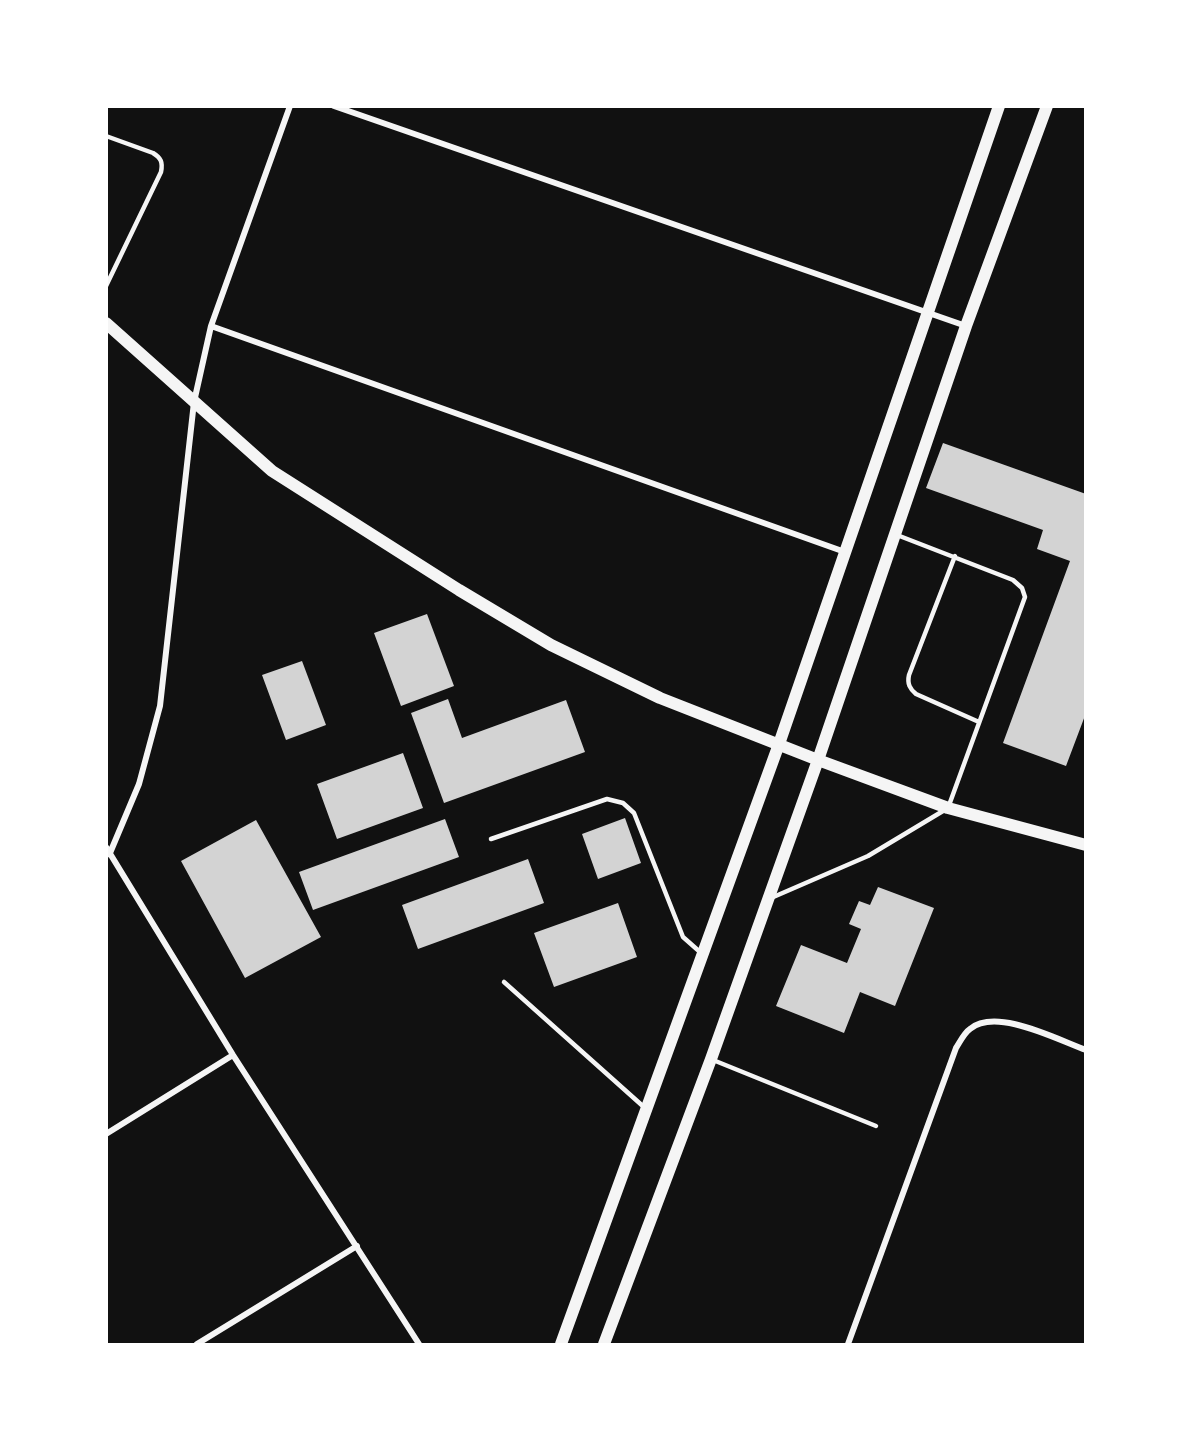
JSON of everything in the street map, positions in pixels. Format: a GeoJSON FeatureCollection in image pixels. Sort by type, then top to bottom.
{"type":"FeatureCollection","features":[{"type":"Feature","properties":{"kind":"main road"},"geometry":{"type":"LineString","coordinates":[[561,1344],[779,744],[999,106]]}},
{"type":"Feature","properties":{"kind":"main road"},"geometry":{"type":"LineString","coordinates":[[604,1344],[711,1059],[818,760],[966,326],[1047,106]]}},
{"type":"Feature","properties":{"kind":"main road"},"geometry":{"type":"LineString","coordinates":[[106,323],[272,471],[459,590],[551,645],[660,698],[818,760],[948,808],[1086,845]]}},
{"type":"Feature","properties":{"kind":"street"},"geometry":{"type":"LineString","coordinates":[[290,106],[211,326],[194,402],[160,706],[139,784],[108,852],[233,1055],[419,1344]]}},
{"type":"Feature","properties":{"kind":"street"},"geometry":{"type":"LineString","coordinates":[[334,106],[928,315],[966,326]]}},
{"type":"Feature","properties":{"kind":"street"},"geometry":{"type":"LineString","coordinates":[[211,326],[844,552]]}},
{"type":"Feature","properties":{"kind":"street"},"geometry":{"type":"LineString","coordinates":[[848,1344],[956,1048],[970,1029],[985,1021],[1009,1022],[1086,1050]]}},
{"type":"Feature","properties":{"kind":"street"},"geometry":{"type":"LineString","coordinates":[[106,1134],[233,1055]]}},
{"type":"Feature","properties":{"kind":"street"},"geometry":{"type":"LineString","coordinates":[[197,1344],[357,1246]]}},
{"type":"Feature","properties":{"kind":"lane"},"geometry":{"type":"LineString","coordinates":[[106,136],[153,153],[162,164],[161,172],[106,286]]}},
{"type":"Feature","properties":{"kind":"lane"},"geometry":{"type":"LineString","coordinates":[[768,899],[868,856],[948,808],[1025,597],[1018,583],[955,556],[895,535]]}},
{"type":"Feature","properties":{"kind":"lane"},"geometry":{"type":"LineString","coordinates":[[955,556],[909,675],[908,683],[909,688],[916,694],[979,722]]}},
{"type":"Feature","properties":{"kind":"lane"},"geometry":{"type":"LineString","coordinates":[[492,839],[607,799],[623,803],[634,813],[683,937],[702,954]]}},
{"type":"Feature","properties":{"kind":"lane"},"geometry":{"type":"LineString","coordinates":[[504,982],[646,1108]]}},
{"type":"Feature","properties":{"kind":"lane"},"geometry":{"type":"LineString","coordinates":[[711,1059],[876,1126]]}},
{"type":"Feature","properties":{"kind":"building"},"geometry":{"type":"Polygon","coordinates":[[[943,443],[1086,494],[1086,713],[1066,766],[1003,743],[1070,561],[1037,549],[1043,530],[926,488],[943,443]]]}},
{"type":"Feature","properties":{"kind":"building"},"geometry":{"type":"Polygon","coordinates":[[[427,614],[454,686],[401,706],[374,633],[427,614]]]}},
{"type":"Feature","properties":{"kind":"building"},"geometry":{"type":"Polygon","coordinates":[[[302,661],[326,725],[286,740],[262,675],[302,661]]]}},
{"type":"Feature","properties":{"kind":"building"},"geometry":{"type":"Polygon","coordinates":[[[448,699],[462,738],[566,700],[585,752],[444,803],[411,713],[448,699]]]}},
{"type":"Feature","properties":{"kind":"building"},"geometry":{"type":"Polygon","coordinates":[[[403,753],[423,808],[337,839],[317,784],[403,753]]]}},
{"type":"Feature","properties":{"kind":"building"},"geometry":{"type":"Polygon","coordinates":[[[625,818],[641,863],[598,879],[582,834],[625,818]]]}},
{"type":"Feature","properties":{"kind":"building"},"geometry":{"type":"Polygon","coordinates":[[[445,819],[459,857],[313,910],[299,872],[445,819]]]}},
{"type":"Feature","properties":{"kind":"building"},"geometry":{"type":"Polygon","coordinates":[[[256,820],[321,937],[245,978],[181,861],[256,820]]]}},
{"type":"Feature","properties":{"kind":"building"},"geometry":{"type":"Polygon","coordinates":[[[528,859],[544,903],[418,949],[402,905],[528,859]]]}},
{"type":"Feature","properties":{"kind":"building"},"geometry":{"type":"Polygon","coordinates":[[[878,887],[934,908],[895,1006],[860,992],[844,1033],[776,1006],[801,945],[847,963],[861,929],[849,924],[859,901],[870,905],[878,887]]]}},
{"type":"Feature","properties":{"kind":"building"},"geometry":{"type":"Polygon","coordinates":[[[618,903],[637,957],[554,987],[534,933],[618,903]]]}}]}
